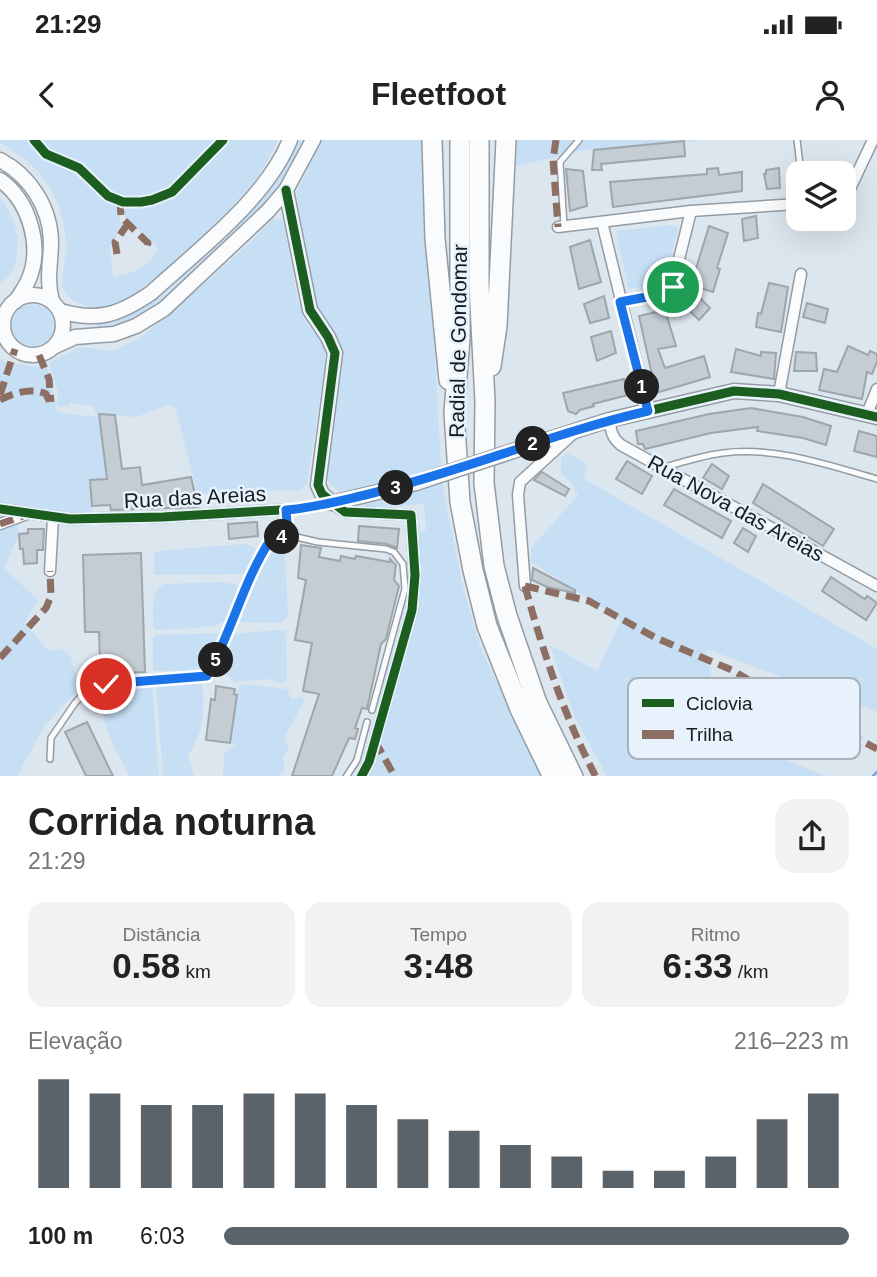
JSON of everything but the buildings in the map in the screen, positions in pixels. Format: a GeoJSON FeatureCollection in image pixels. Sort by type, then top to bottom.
{"type":"FeatureCollection","features":[{"type":"Feature","properties":{"kind":"highway"},"geometry":{"type":"LineString","coordinates":[[432,140],[435,239],[444,342],[454,413]]}},
{"type":"Feature","properties":{"kind":"highway","name":"Radial de Gondomar"},"geometry":{"type":"LineString","coordinates":[[460,140],[469,286],[485,401],[485,483],[494,566],[507,616],[537,703],[573,776]]}},
{"type":"Feature","properties":{"kind":"highway","name":"Radial de Gondomar"},"geometry":{"type":"LineString","coordinates":[[479,140],[469,286],[460,338],[454,413],[460,502],[472,570],[487,626],[520,709],[553,776]]}},
{"type":"Feature","properties":{"kind":"highway"},"geometry":{"type":"LineString","coordinates":[[485,401],[497,326],[506,140]]}},
{"type":"Feature","properties":{"kind":"main road"},"geometry":{"type":"LineString","coordinates":[[16,300],[34,295],[56,306],[92,318],[132,306],[151,293],[255,196],[271,177],[290,140]]}},
{"type":"Feature","properties":{"kind":"main road"},"geometry":{"type":"LineString","coordinates":[[0,180],[19,197],[30,220],[32,232],[29,279],[4,317],[5,337],[19,352],[39,355],[75,337],[114,334],[136,326],[164,309],[286,190],[313,140]]}},
{"type":"Feature","properties":{"kind":"main road"},"geometry":{"type":"LineString","coordinates":[[0,160],[32,187],[47,215],[51,243],[47,271],[63,329],[55,346]]}},
{"type":"Feature","properties":{"kind":"main road"},"geometry":{"type":"LineString","coordinates":[[286,190],[310,310],[335,353],[318,485],[322,494],[332,503]]}},
{"type":"Feature","properties":{"kind":"main road","name":"Rua das Areias"},"geometry":{"type":"LineString","coordinates":[[332,503],[416,483],[609,420],[734,391],[779,394],[872,415]]}},
{"type":"Feature","properties":{"kind":"street"},"geometry":{"type":"LineString","coordinates":[[856,175],[873,140]]}},
{"type":"Feature","properties":{"kind":"street"},"geometry":{"type":"LineString","coordinates":[[561,226],[691,211],[786,205]]}},
{"type":"Feature","properties":{"kind":"street"},"geometry":{"type":"LineString","coordinates":[[620,302],[671,291],[691,211]]}},
{"type":"Feature","properties":{"kind":"street"},"geometry":{"type":"LineString","coordinates":[[602,222],[648,411]]}},
{"type":"Feature","properties":{"kind":"street"},"geometry":{"type":"LineString","coordinates":[[779,394],[801,274]]}},
{"type":"Feature","properties":{"kind":"street"},"geometry":{"type":"LineString","coordinates":[[872,415],[877,389]]}},
{"type":"Feature","properties":{"kind":"street","name":"Rua Nova das Areias"},"geometry":{"type":"LineString","coordinates":[[609,420],[615,440],[877,586]]}},
{"type":"Feature","properties":{"kind":"street"},"geometry":{"type":"LineString","coordinates":[[525,586],[520,482],[577,431]]}},
{"type":"Feature","properties":{"kind":"street"},"geometry":{"type":"LineString","coordinates":[[332,503],[345,512],[411,515],[415,575],[412,610],[369,762],[361,776]]}},
{"type":"Feature","properties":{"kind":"street","name":"Rua das Areias"},"geometry":{"type":"LineString","coordinates":[[0,509],[53,518],[163,517],[286,510],[332,503]]}},
{"type":"Feature","properties":{"kind":"street"},"geometry":{"type":"LineString","coordinates":[[0,524],[31,513]]}},
{"type":"Feature","properties":{"kind":"street"},"geometry":{"type":"LineString","coordinates":[[50,571],[53,518]]}},
{"type":"Feature","properties":{"kind":"lane"},"geometry":{"type":"LineString","coordinates":[[561,226],[561,162],[579,140]]}},
{"type":"Feature","properties":{"kind":"lane"},"geometry":{"type":"LineString","coordinates":[[797,140],[800,161]]}},
{"type":"Feature","properties":{"kind":"lane"},"geometry":{"type":"LineString","coordinates":[[662,467],[721,453],[749,451],[777,453],[877,479]]}},
{"type":"Feature","properties":{"kind":"lane"},"geometry":{"type":"LineString","coordinates":[[286,510],[288,535]]}},
{"type":"Feature","properties":{"kind":"lane"},"geometry":{"type":"LineString","coordinates":[[50,759],[51,738],[75,703],[89,689],[106,684],[207,676],[260,555],[271,539],[288,535],[318,542],[386,549],[394,552],[402,564],[405,589],[372,710]]}},
{"type":"Feature","properties":{"kind":"lane"},"geometry":{"type":"LineString","coordinates":[[346,776],[357,760],[367,722]]}},
{"type":"Feature","properties":{"kind":"shaded area"},"geometry":{"type":"Polygon","coordinates":[[[0,140],[278,140],[264,167],[244,195],[186,251],[125,300],[112,306],[97,308],[77,302],[62,288],[66,250],[64,227],[55,197],[27,161],[0,143],[0,140]],[[117,203],[117,213],[122,225],[110,248],[113,277],[134,272],[144,266],[158,250],[156,245],[126,219],[122,204],[117,203]]]}},
{"type":"Feature","properties":{"kind":"shaded area"},"geometry":{"type":"Polygon","coordinates":[[[298,140],[304,140],[289,171],[263,206],[149,309],[130,320],[98,328],[97,323],[126,315],[147,304],[258,202],[285,167],[298,140]]]}},
{"type":"Feature","properties":{"kind":"shaded area"},"geometry":{"type":"Polygon","coordinates":[[[322,140],[423,140],[442,484],[464,592],[481,649],[543,776],[368,776],[375,763],[417,613],[422,576],[418,532],[426,530],[424,504],[359,506],[427,489],[421,472],[352,491],[338,491],[329,482],[326,470],[341,356],[338,338],[317,305],[296,193],[322,140]]]}},
{"type":"Feature","properties":{"kind":"shaded area"},"geometry":{"type":"Polygon","coordinates":[[[514,140],[708,140],[584,150],[513,167],[514,140]]]}},
{"type":"Feature","properties":{"kind":"shaded area"},"geometry":{"type":"Polygon","coordinates":[[[0,197],[14,221],[17,248],[13,269],[0,284],[0,197]]]}},
{"type":"Feature","properties":{"kind":"shaded area"},"geometry":{"type":"Polygon","coordinates":[[[273,219],[283,220],[298,300],[311,330],[325,340],[325,365],[307,483],[301,490],[197,494],[176,409],[169,405],[136,417],[99,414],[107,479],[90,481],[92,513],[64,515],[0,505],[0,358],[6,364],[47,365],[57,411],[92,417],[98,414],[94,412],[94,406],[70,403],[69,407],[57,406],[58,393],[49,363],[79,347],[112,351],[138,339],[240,252],[273,219]]]}},
{"type":"Feature","properties":{"kind":"shaded area"},"geometry":{"type":"Polygon","coordinates":[[[673,225],[678,229],[663,283],[630,289],[616,231],[673,225]]]}},
{"type":"Feature","properties":{"kind":"shaded area"},"geometry":{"type":"Polygon","coordinates":[[[33,304],[48,310],[54,325],[48,340],[33,346],[18,340],[12,325],[18,310],[33,304]]]}},
{"type":"Feature","properties":{"kind":"shaded area"},"geometry":{"type":"Polygon","coordinates":[[[567,453],[584,462],[587,471],[583,478],[877,649],[877,712],[860,706],[860,678],[785,678],[706,649],[712,678],[628,678],[628,759],[784,759],[825,776],[607,776],[575,718],[550,645],[597,671],[621,620],[531,562],[531,548],[578,495],[570,481],[561,475],[561,458],[567,453]]]}},
{"type":"Feature","properties":{"kind":"shaded area"},"geometry":{"type":"Polygon","coordinates":[[[18,520],[19,534],[4,568],[38,600],[24,624],[49,651],[60,649],[70,655],[80,688],[45,725],[17,776],[0,776],[0,527],[18,520]]]}},
{"type":"Feature","properties":{"kind":"shaded area"},"geometry":{"type":"Polygon","coordinates":[[[281,543],[285,555],[288,616],[281,623],[238,622],[270,545],[281,543]]]}},
{"type":"Feature","properties":{"kind":"shaded area"},"geometry":{"type":"Polygon","coordinates":[[[244,544],[256,548],[245,574],[154,575],[154,553],[157,551],[244,544]]]}},
{"type":"Feature","properties":{"kind":"shaded area"},"geometry":{"type":"Polygon","coordinates":[[[224,582],[241,586],[234,611],[223,622],[184,629],[156,630],[153,626],[154,596],[160,587],[165,584],[224,582]]]}},
{"type":"Feature","properties":{"kind":"shaded area"},"geometry":{"type":"Polygon","coordinates":[[[286,631],[287,680],[282,683],[267,679],[234,682],[219,666],[232,634],[286,631]]]}},
{"type":"Feature","properties":{"kind":"shaded area"},"geometry":{"type":"Polygon","coordinates":[[[223,633],[207,666],[196,671],[153,671],[153,638],[157,635],[223,633]]]}},
{"type":"Feature","properties":{"kind":"shaded area"},"geometry":{"type":"Polygon","coordinates":[[[195,679],[202,684],[203,702],[200,731],[188,755],[194,776],[163,776],[156,683],[195,679]]]}},
{"type":"Feature","properties":{"kind":"shaded area"},"geometry":{"type":"Polygon","coordinates":[[[152,684],[159,776],[129,776],[106,728],[103,715],[105,703],[113,694],[152,684]]]}},
{"type":"Feature","properties":{"kind":"shaded area"},"geometry":{"type":"Polygon","coordinates":[[[244,684],[287,689],[291,699],[305,699],[284,739],[289,748],[283,757],[285,769],[280,776],[223,776],[224,754],[235,745],[230,743],[239,687],[244,684]]]}},
{"type":"Feature","properties":{"kind":"waterway"},"geometry":{"type":"LineString","coordinates":[[873,776],[877,772]]}},
{"type":"Feature","properties":{"kind":"marked path"},"geometry":{"type":"LineString","coordinates":[[556,140],[553,160],[558,227]]}},
{"type":"Feature","properties":{"kind":"marked path"},"geometry":{"type":"LineString","coordinates":[[120,201],[121,217],[148,243],[146,251]]}},
{"type":"Feature","properties":{"kind":"marked path"},"geometry":{"type":"LineString","coordinates":[[117,254],[115,242],[127,225]]}},
{"type":"Feature","properties":{"kind":"marked path"},"geometry":{"type":"LineString","coordinates":[[0,395],[15,349]]}},
{"type":"Feature","properties":{"kind":"marked path"},"geometry":{"type":"LineString","coordinates":[[39,355],[49,379],[51,402]]}},
{"type":"Feature","properties":{"kind":"marked path"},"geometry":{"type":"LineString","coordinates":[[0,400],[17,393],[35,391],[46,394],[52,407]]}},
{"type":"Feature","properties":{"kind":"marked path"},"geometry":{"type":"LineString","coordinates":[[0,524],[23,516]]}},
{"type":"Feature","properties":{"kind":"marked path"},"geometry":{"type":"LineString","coordinates":[[0,658],[46,608],[51,596],[50,571]]}},
{"type":"Feature","properties":{"kind":"marked path"},"geometry":{"type":"LineString","coordinates":[[525,586],[589,601],[656,638],[745,678]]}},
{"type":"Feature","properties":{"kind":"marked path"},"geometry":{"type":"LineString","coordinates":[[525,586],[555,683],[596,776]]}},
{"type":"Feature","properties":{"kind":"marked path"},"geometry":{"type":"LineString","coordinates":[[860,740],[877,749]]}},
{"type":"Feature","properties":{"kind":"marked path"},"geometry":{"type":"LineString","coordinates":[[375,741],[394,776]]}},
{"type":"Feature","properties":{"kind":"cycle path"},"geometry":{"type":"LineString","coordinates":[[34,140],[46,154],[79,168],[108,196],[123,202],[152,200],[172,192],[223,140]]}},
{"type":"Feature","properties":{"kind":"cycle path"},"geometry":{"type":"LineString","coordinates":[[286,190],[310,310],[335,353],[318,485],[322,494],[345,512],[411,515],[415,575],[412,610],[369,762],[362,776]]}},
{"type":"Feature","properties":{"kind":"cycle path"},"geometry":{"type":"LineString","coordinates":[[0,509],[70,519],[298,509],[416,483],[609,420],[734,391],[779,394],[877,417]]}},
{"type":"Feature","properties":{"kind":"route"},"geometry":{"type":"LineString","coordinates":[[106,684],[207,676],[260,555],[271,539],[288,535],[286,510],[332,503],[416,483],[609,420],[648,411],[620,302],[668,293],[673,287]]}}]}
